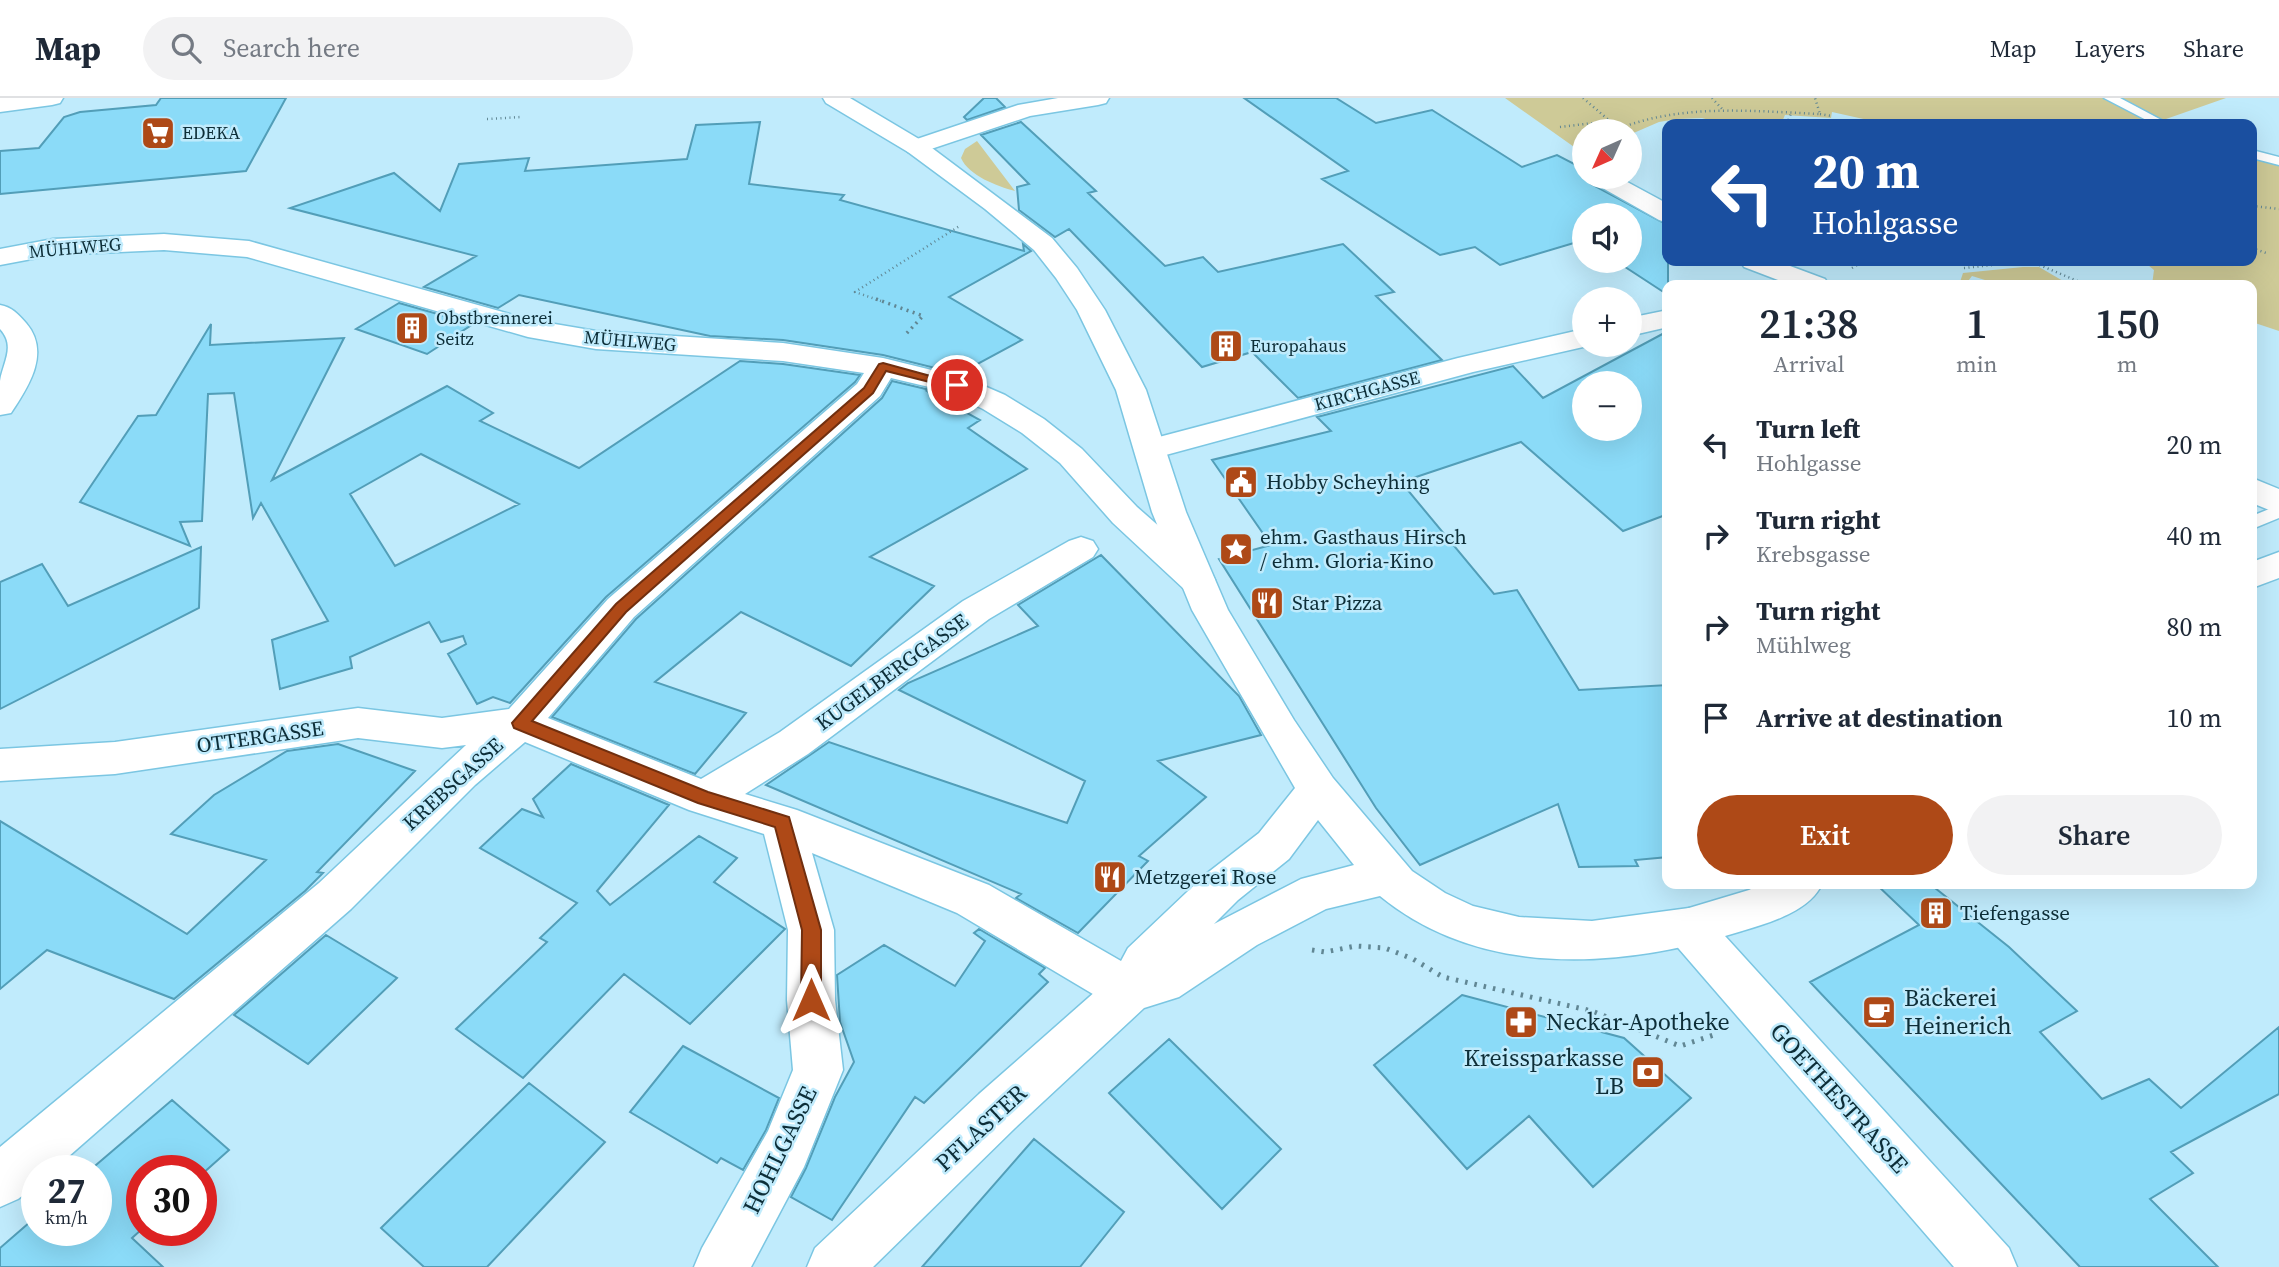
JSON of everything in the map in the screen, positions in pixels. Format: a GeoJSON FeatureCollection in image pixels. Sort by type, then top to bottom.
{"type":"FeatureCollection","features":[{"type":"Feature","properties":{"kind":"street"},"geometry":{"type":"LineString","coordinates":[[0,105],[52,98]]}},
{"type":"Feature","properties":{"kind":"street"},"geometry":{"type":"LineString","coordinates":[[834,98],[916,147],[1013,220],[1042,244],[1067,274],[1091,310],[1131,390],[1169,512],[1210,610],[1280,731],[1318,790],[1387,876],[1429,907],[1466,924],[1518,937],[1592,941],[1689,928],[1760,906],[1791,889]]}},
{"type":"Feature","properties":{"kind":"street"},"geometry":{"type":"LineString","coordinates":[[916,147],[1029,104],[1098,98]]}},
{"type":"Feature","properties":{"kind":"street"},"geometry":{"type":"LineString","coordinates":[[1622,189],[1662,212]]}},
{"type":"Feature","properties":{"kind":"street","name":"MÜHLWEG"},"geometry":{"type":"LineString","coordinates":[[0,257],[53,247],[164,242],[249,249],[528,328],[596,340],[783,352],[883,366],[957,385],[994,402],[1033,426],[1070,456],[1125,515],[1197,580]]}},
{"type":"Feature","properties":{"kind":"street"},"geometry":{"type":"LineString","coordinates":[[1764,266],[1793,280]]}},
{"type":"Feature","properties":{"kind":"street"},"geometry":{"type":"LineString","coordinates":[[1808,280],[1830,266]]}},
{"type":"Feature","properties":{"kind":"street"},"geometry":{"type":"LineString","coordinates":[[0,313],[20,335],[22,359],[12,387],[0,406]]}},
{"type":"Feature","properties":{"kind":"street"},"geometry":{"type":"LineString","coordinates":[[1642,324],[1662,319]]}},
{"type":"Feature","properties":{"kind":"street","name":"KIRCHGASSE"},"geometry":{"type":"LineString","coordinates":[[1151,449],[1455,367],[1572,341]]}},
{"type":"Feature","properties":{"kind":"street","name":"KREBSGASSE"},"geometry":{"type":"LineString","coordinates":[[0,1181],[325,905],[460,774],[520,723],[621,608],[869,390],[883,366]]}},
{"type":"Feature","properties":{"kind":"street"},"geometry":{"type":"LineString","coordinates":[[2257,492],[2279,503]]}},
{"type":"Feature","properties":{"kind":"street","name":"KUGELBERGGASSE"},"geometry":{"type":"LineString","coordinates":[[704,798],[794,743],[976,610],[1081,549]]}},
{"type":"Feature","properties":{"kind":"street"},"geometry":{"type":"LineString","coordinates":[[2257,574],[2279,564]]}},
{"type":"Feature","properties":{"kind":"street","name":"OTTERGASSE"},"geometry":{"type":"LineString","coordinates":[[0,765],[115,758],[358,723],[442,733],[520,723]]}},
{"type":"Feature","properties":{"kind":"street"},"geometry":{"type":"LineString","coordinates":[[520,723],[704,798],[782,822],[973,899],[1130,991]]}},
{"type":"Feature","properties":{"kind":"street","name":"PFLASTER"},"geometry":{"type":"LineString","coordinates":[[834,1267],[997,1111],[1130,991],[1144,963],[1222,887],[1275,846],[1318,790]]}},
{"type":"Feature","properties":{"kind":"street","name":"HOHLGASSE"},"geometry":{"type":"LineString","coordinates":[[721,1267],[786,1149],[818,1070],[811,1000],[811,930],[782,822]]}},
{"type":"Feature","properties":{"kind":"street","name":"PFLASTER"},"geometry":{"type":"LineString","coordinates":[[1130,991],[1162,982],[1258,923],[1317,892],[1387,876]]}},
{"type":"Feature","properties":{"kind":"street","name":"GOETHESTRASSE"},"geometry":{"type":"LineString","coordinates":[[1689,928],[1990,1267]]}},
{"type":"Feature","properties":{"kind":"lane"},"geometry":{"type":"LineString","coordinates":[[2110,98],[2152,119]]}},
{"type":"Feature","properties":{"kind":"lane"},"geometry":{"type":"LineString","coordinates":[[2257,155],[2279,162]]}},
{"type":"Feature","properties":{"kind":"lane"},"geometry":{"type":"LineString","coordinates":[[2257,521],[2279,512]]}},
{"type":"Feature","properties":{"kind":"path"},"geometry":{"type":"LineString","coordinates":[[1583,98],[1608,119]]}},
{"type":"Feature","properties":{"kind":"path"},"geometry":{"type":"LineString","coordinates":[[1712,98],[1723,111]]}},
{"type":"Feature","properties":{"kind":"path"},"geometry":{"type":"LineString","coordinates":[[1815,98],[1820,114]]}},
{"type":"Feature","properties":{"kind":"path"},"geometry":{"type":"LineString","coordinates":[[1642,121],[1657,116],[1723,111],[1820,114],[1832,117]]}},
{"type":"Feature","properties":{"kind":"path"},"geometry":{"type":"LineString","coordinates":[[1789,119],[1791,113]]}},
{"type":"Feature","properties":{"kind":"path"},"geometry":{"type":"LineString","coordinates":[[487,119],[521,117]]}},
{"type":"Feature","properties":{"kind":"path"},"geometry":{"type":"LineString","coordinates":[[1560,127],[1572,126]]}},
{"type":"Feature","properties":{"kind":"path"},"geometry":{"type":"LineString","coordinates":[[2257,206],[2279,208]]}},
{"type":"Feature","properties":{"kind":"path"},"geometry":{"type":"LineString","coordinates":[[923,316],[855,292],[942,237]]}},
{"type":"Feature","properties":{"kind":"path"},"geometry":{"type":"LineString","coordinates":[[2257,250],[2266,253]]}},
{"type":"Feature","properties":{"kind":"path"},"geometry":{"type":"LineString","coordinates":[[1964,268],[1983,266]]}},
{"type":"Feature","properties":{"kind":"path"},"geometry":{"type":"LineString","coordinates":[[2042,266],[2075,280]]}},
{"type":"Feature","properties":{"kind":"path"},"geometry":{"type":"LineString","coordinates":[[1258,923],[1280,944],[1325,952],[1356,946],[1385,948],[1413,959],[1443,976],[1592,1010],[1680,1046],[1713,1036],[1762,1013]]}},
{"type":"Feature","properties":{"kind":"shaded area"},"geometry":{"type":"Polygon","coordinates":[[[1505,98],[2226,98],[2166,119],[1864,119],[1832,112],[1831,118],[1785,115],[1783,119],[1702,118],[1662,119],[1642,129],[1642,119],[1572,119],[1572,145],[1505,98]]]}},
{"type":"Feature","properties":{"kind":"shaded area"},"geometry":{"type":"Polygon","coordinates":[[[977,141],[1015,191],[984,179],[965,164],[961,158],[965,149],[977,141]]]}},
{"type":"Feature","properties":{"kind":"shaded area"},"geometry":{"type":"Polygon","coordinates":[[[2257,150],[2279,157],[2279,331],[2257,324],[2257,280],[2153,280],[2154,270],[2149,266],[2257,266],[2257,150]]]}},
{"type":"Feature","properties":{"kind":"shaded area"},"geometry":{"type":"Polygon","coordinates":[[[2039,267],[2061,280],[1985,280],[1972,276],[1969,280],[1961,280],[1963,273],[2039,267]]]}},
{"type":"Feature","properties":{"kind":"building","name":"EDEKA"},"geometry":{"type":"Polygon","coordinates":[[[161,98],[286,98],[246,171],[0,194],[0,151],[39,148],[64,117],[80,112],[156,105],[161,98]]]}},
{"type":"Feature","properties":{"kind":"building"},"geometry":{"type":"Polygon","coordinates":[[[984,98],[996,98],[1005,107],[967,120],[964,117],[984,98]]]}},
{"type":"Feature","properties":{"kind":"building"},"geometry":{"type":"Polygon","coordinates":[[[1244,98],[1336,98],[1376,123],[1432,110],[1522,167],[1557,155],[1572,163],[1572,189],[1600,189],[1627,203],[1572,203],[1572,244],[1500,265],[1475,247],[1440,255],[1322,179],[1348,171],[1244,98]]]}},
{"type":"Feature","properties":{"kind":"building"},"geometry":{"type":"Polygon","coordinates":[[[760,122],[749,184],[844,195],[840,200],[1024,251],[1023,244],[1031,251],[949,297],[1022,340],[959,374],[883,355],[783,340],[710,336],[519,295],[498,308],[424,287],[476,256],[290,208],[394,173],[440,211],[459,164],[529,158],[525,171],[687,159],[696,125],[760,122]]]}},
{"type":"Feature","properties":{"kind":"building"},"geometry":{"type":"Polygon","coordinates":[[[1021,122],[1096,191],[1088,193],[1165,266],[1203,257],[1218,272],[1343,244],[1394,292],[1376,296],[1442,360],[1298,398],[1252,352],[1202,367],[1069,229],[1055,237],[1019,210],[1017,187],[1029,184],[981,135],[1021,122]]]}},
{"type":"Feature","properties":{"kind":"building"},"geometry":{"type":"Polygon","coordinates":[[[1642,211],[1662,222],[1662,266],[1668,266],[1668,280],[1662,280],[1662,291],[1634,273],[1642,273],[1642,211]]]}},
{"type":"Feature","properties":{"kind":"building","name":"Obstbrennerei Seitz"},"geometry":{"type":"Polygon","coordinates":[[[399,303],[473,324],[427,354],[356,329],[399,303]]]}},
{"type":"Feature","properties":{"kind":"building"},"geometry":{"type":"Polygon","coordinates":[[[211,324],[210,345],[344,338],[272,480],[447,386],[493,413],[480,421],[579,468],[740,361],[860,375],[606,597],[510,703],[493,697],[477,704],[448,654],[466,644],[463,636],[441,642],[429,622],[350,657],[352,668],[280,689],[272,640],[328,621],[261,503],[253,518],[234,393],[208,394],[202,521],[180,522],[190,546],[80,502],[138,416],[156,415],[211,324]],[[421,454],[350,494],[395,566],[519,504],[421,454]]]}},
{"type":"Feature","properties":{"kind":"building"},"geometry":{"type":"Polygon","coordinates":[[[1662,334],[1662,516],[1623,531],[1521,442],[1401,482],[1494,594],[1517,590],[1579,690],[1662,685],[1662,858],[1635,860],[1638,866],[1579,867],[1558,804],[1420,865],[1376,808],[1219,559],[1271,545],[1212,460],[1331,431],[1317,417],[1513,366],[1543,398],[1572,382],[1572,441],[1642,441],[1642,371],[1593,371],[1619,357],[1642,357],[1642,345],[1662,334]]]}},
{"type":"Feature","properties":{"kind":"building"},"geometry":{"type":"Polygon","coordinates":[[[892,381],[930,390],[927,391],[980,420],[968,428],[1027,469],[870,557],[934,586],[851,666],[741,612],[655,682],[746,713],[695,774],[552,717],[636,619],[882,398],[892,381]]]}},
{"type":"Feature","properties":{"kind":"building"},"geometry":{"type":"Polygon","coordinates":[[[201,547],[199,608],[0,709],[0,582],[42,564],[68,606],[201,547]]]}},
{"type":"Feature","properties":{"kind":"building"},"geometry":{"type":"Polygon","coordinates":[[[1101,555],[1239,696],[1261,735],[1158,761],[1206,797],[1139,856],[1148,861],[1078,933],[1016,898],[1021,894],[766,785],[829,742],[1067,823],[1085,781],[899,690],[908,683],[1038,626],[1018,605],[1101,555]]]}},
{"type":"Feature","properties":{"kind":"building"},"geometry":{"type":"Polygon","coordinates":[[[338,744],[415,771],[317,872],[323,873],[305,891],[174,999],[47,950],[0,989],[0,821],[187,934],[266,860],[171,834],[214,795],[287,751],[338,744]]]}},
{"type":"Feature","properties":{"kind":"building"},"geometry":{"type":"Polygon","coordinates":[[[571,764],[669,805],[597,891],[610,905],[699,836],[737,858],[714,882],[785,929],[690,1024],[624,974],[523,1078],[456,1029],[547,942],[540,938],[577,903],[480,848],[522,809],[543,817],[533,799],[571,764]]]}},
{"type":"Feature","properties":{"kind":"building"},"geometry":{"type":"Polygon","coordinates":[[[1881,889],[1936,889],[2009,947],[2077,1011],[2040,1032],[2102,1099],[2149,1079],[2181,1108],[2279,1027],[2279,1094],[2171,1152],[2193,1173],[2150,1199],[2218,1267],[2080,1267],[1810,982],[1919,925],[1881,889]]]}},
{"type":"Feature","properties":{"kind":"building"},"geometry":{"type":"Polygon","coordinates":[[[979,929],[1045,968],[1039,974],[1048,982],[924,1103],[915,1097],[832,1220],[791,1197],[835,1097],[854,1062],[840,1022],[837,975],[884,945],[955,986],[985,941],[974,933],[979,929]]]}},
{"type":"Feature","properties":{"kind":"building"},"geometry":{"type":"Polygon","coordinates":[[[326,935],[397,978],[308,1064],[234,1015],[326,935]]]}},
{"type":"Feature","properties":{"kind":"building"},"geometry":{"type":"Polygon","coordinates":[[[1462,995],[1624,1038],[1691,1098],[1593,1187],[1529,1116],[1467,1169],[1374,1065],[1462,995]]]}},
{"type":"Feature","properties":{"kind":"building"},"geometry":{"type":"Polygon","coordinates":[[[1169,1039],[1281,1149],[1222,1209],[1109,1093],[1169,1039]]]}},
{"type":"Feature","properties":{"kind":"building"},"geometry":{"type":"Polygon","coordinates":[[[683,1046],[779,1098],[766,1130],[743,1170],[721,1158],[717,1163],[630,1112],[683,1046]]]}},
{"type":"Feature","properties":{"kind":"building"},"geometry":{"type":"Polygon","coordinates":[[[529,1083],[605,1142],[487,1267],[424,1267],[381,1228],[529,1083]]]}},
{"type":"Feature","properties":{"kind":"building"},"geometry":{"type":"Polygon","coordinates":[[[172,1100],[229,1150],[217,1161],[217,1155],[126,1155],[126,1246],[141,1246],[163,1267],[0,1267],[0,1248],[21,1230],[21,1246],[112,1246],[112,1155],[108,1155],[172,1100]]]}},
{"type":"Feature","properties":{"kind":"building"},"geometry":{"type":"Polygon","coordinates":[[[1034,1139],[1124,1212],[1080,1267],[922,1267],[1034,1139]]]}},
{"type":"Feature","properties":{"kind":"place","name":"EDEKA"},"geometry":{"type":"Point","coordinates":[158,133]}},
{"type":"Feature","properties":{"kind":"place","name":"Obstbrennerei Seitz"},"geometry":{"type":"Point","coordinates":[412,328]}},
{"type":"Feature","properties":{"kind":"place","name":"Europahaus"},"geometry":{"type":"Point","coordinates":[1226,346]}},
{"type":"Feature","properties":{"kind":"place","name":"Hobby Scheyhing"},"geometry":{"type":"Point","coordinates":[1241,482]}},
{"type":"Feature","properties":{"kind":"place","name":"ehm. Gasthaus Hirsch / ehm. Gloria-Kino"},"geometry":{"type":"Point","coordinates":[1236,549]}},
{"type":"Feature","properties":{"kind":"place","name":"Star Pizza"},"geometry":{"type":"Point","coordinates":[1267,603]}},
{"type":"Feature","properties":{"kind":"place","name":"Metzgerei Rose"},"geometry":{"type":"Point","coordinates":[1110,877]}},
{"type":"Feature","properties":{"kind":"place","name":"Tiefengasse"},"geometry":{"type":"Point","coordinates":[1936,913]}},
{"type":"Feature","properties":{"kind":"place","name":"Bäckerei Heinerich"},"geometry":{"type":"Point","coordinates":[1879,1012]}},
{"type":"Feature","properties":{"kind":"place","name":"Neckar-Apotheke"},"geometry":{"type":"Point","coordinates":[1521,1022]}},
{"type":"Feature","properties":{"kind":"place","name":"Kreissparkasse LB"},"geometry":{"type":"Point","coordinates":[1648,1072]}},
{"type":"Feature","properties":{"kind":"route"},"geometry":{"type":"LineString","coordinates":[[811,1000],[811,930],[782,822],[704,798],[520,723],[621,608],[869,390],[883,366],[957,385]]}}]}
